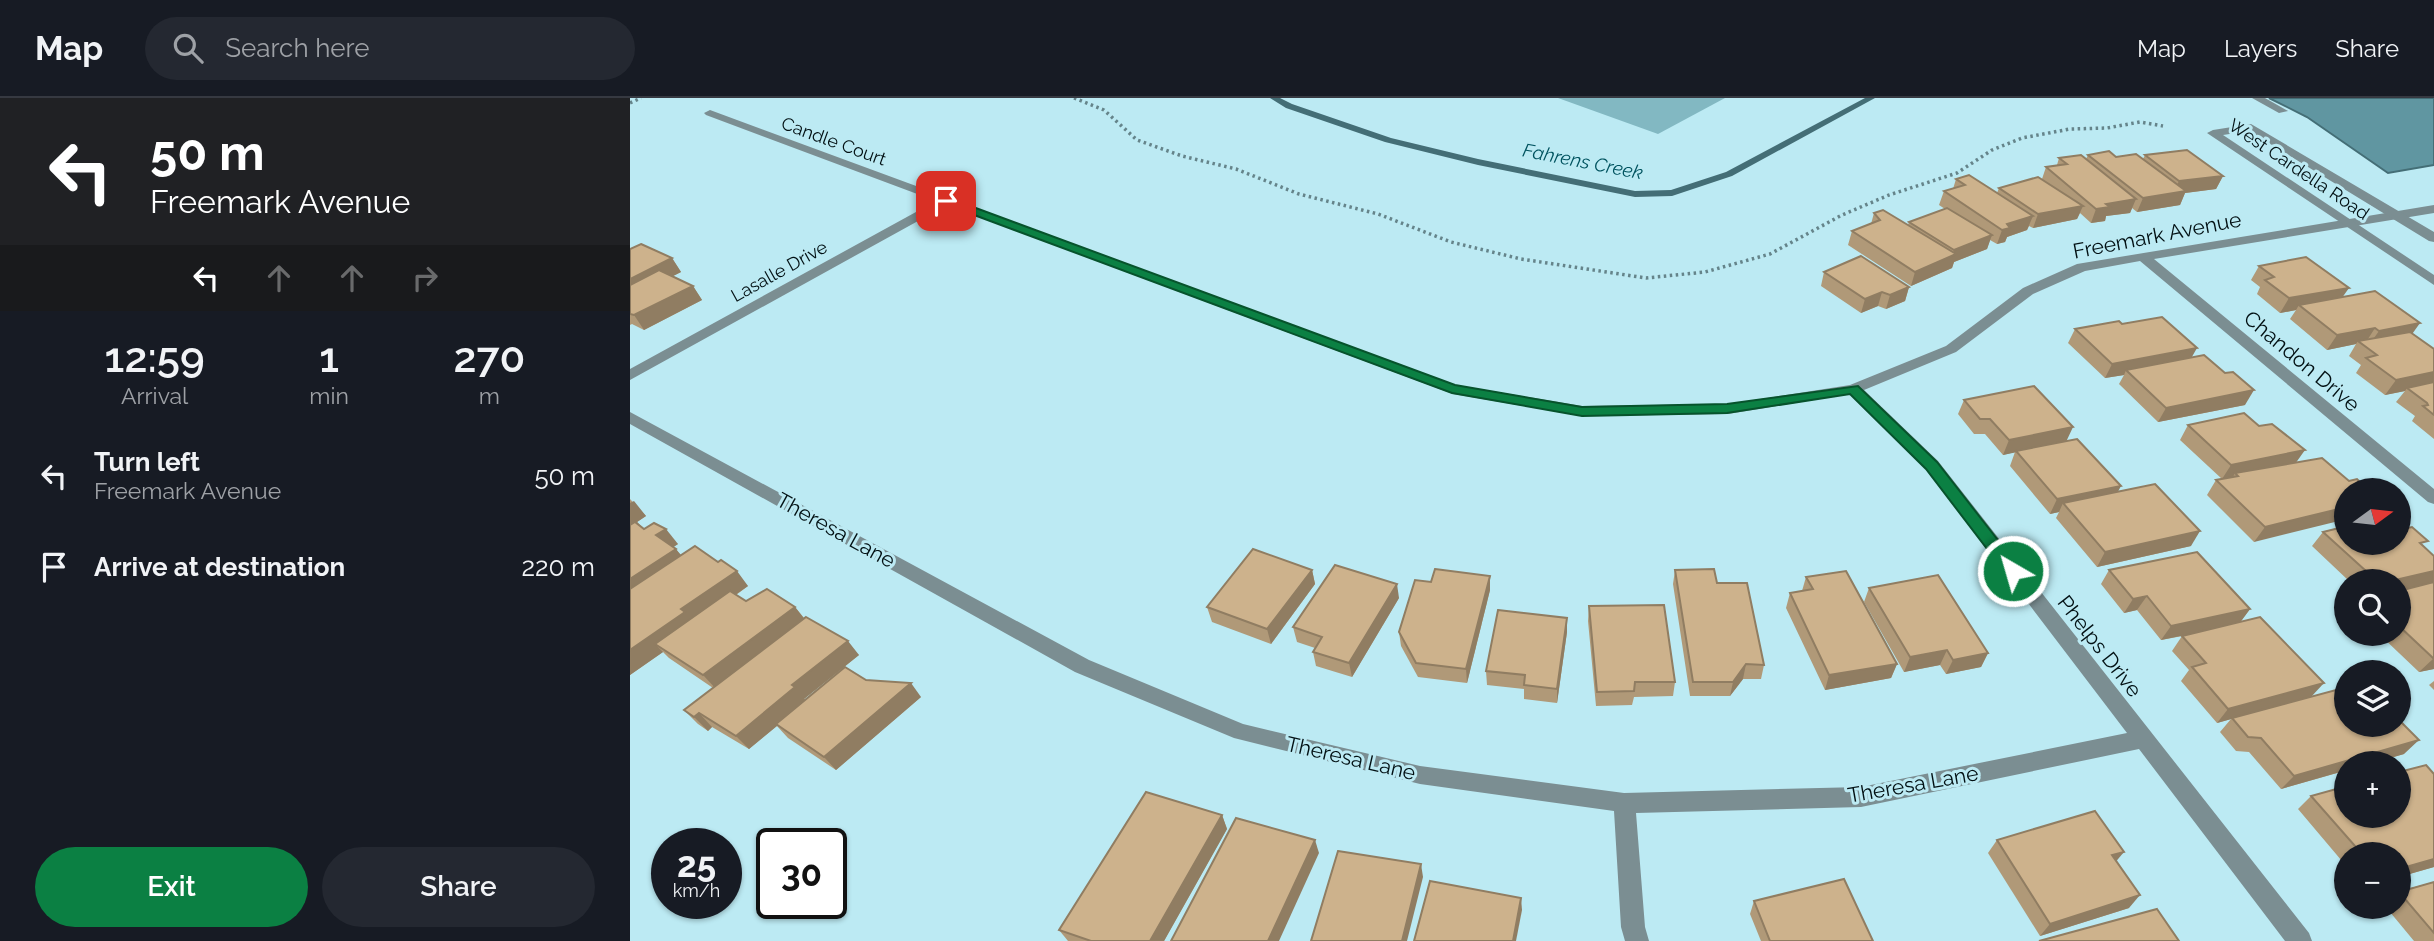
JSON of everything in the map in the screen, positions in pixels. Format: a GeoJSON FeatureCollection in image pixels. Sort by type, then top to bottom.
{"type":"FeatureCollection","features":[{"type":"Feature","properties":{"kind":"street","name":"Candle Court"},"geometry":{"type":"LineString","coordinates":[[710,113],[946,201]]}},
{"type":"Feature","properties":{"kind":"street","name":"West Cardella Road"},"geometry":{"type":"LineString","coordinates":[[2434,238],[2251,127],[2213,133],[2434,281]]}},
{"type":"Feature","properties":{"kind":"street","name":"Lasalle Drive"},"geometry":{"type":"LineString","coordinates":[[630,375],[946,201]]}},
{"type":"Feature","properties":{"kind":"street","name":"Freemark Avenue"},"geometry":{"type":"LineString","coordinates":[[946,201],[1452,389],[1582,411],[1727,408],[1853,389],[1951,349],[2028,292],[2082,267],[2434,209]]}},
{"type":"Feature","properties":{"kind":"street","name":"Chandon Drive"},"geometry":{"type":"LineString","coordinates":[[2143,257],[2434,498]]}},
{"type":"Feature","properties":{"kind":"street","name":"Phelps Drive"},"geometry":{"type":"LineString","coordinates":[[1853,389],[1932,466],[2300,941]]}},
{"type":"Feature","properties":{"kind":"street","name":"Theresa Lane"},"geometry":{"type":"LineString","coordinates":[[630,417],[1082,666],[1241,732],[1420,775],[1624,803],[1861,797],[2143,739]]}},
{"type":"Feature","properties":{"kind":"street"},"geometry":{"type":"LineString","coordinates":[[1624,803],[1633,927],[1637,941]]}},
{"type":"Feature","properties":{"kind":"lane"},"geometry":{"type":"LineString","coordinates":[[2257,98],[2283,111]]}},
{"type":"Feature","properties":{"kind":"path"},"geometry":{"type":"LineString","coordinates":[[630,103],[641,98]]}},
{"type":"Feature","properties":{"kind":"path"},"geometry":{"type":"LineString","coordinates":[[1074,98],[1104,110],[1137,140],[1182,156],[1236,169],[1299,194],[1378,214],[1451,242],[1521,259],[1646,278],[1705,272],[1770,254],[1842,215],[1889,195],[1957,173],[1992,150],[2022,138],[2140,122],[2163,126]]}},
{"type":"Feature","properties":{"kind":"shaded area"},"geometry":{"type":"Polygon","coordinates":[[[1558,98],[1725,98],[1658,134],[1558,98]]]}},
{"type":"Feature","properties":{"kind":"shaded area"},"geometry":{"type":"Polygon","coordinates":[[[2269,98],[2434,98],[2434,165],[2388,173],[2307,117],[2269,98]]]}},
{"type":"Feature","properties":{"kind":"building"},"geometry":{"type":"Polygon","coordinates":[[[2187,150],[2223,176],[2179,181],[2145,155],[2187,150]]]}},
{"type":"Feature","properties":{"kind":"building"},"geometry":{"type":"Polygon","coordinates":[[[2109,151],[2116,157],[2136,154],[2186,191],[2143,198],[2088,155],[2109,151]]]}},
{"type":"Feature","properties":{"kind":"building"},"geometry":{"type":"Polygon","coordinates":[[[2081,155],[2136,199],[2106,204],[2110,207],[2096,209],[2046,167],[2067,164],[2059,158],[2081,155]]]}},
{"type":"Feature","properties":{"kind":"building"},"geometry":{"type":"Polygon","coordinates":[[[1969,175],[2033,216],[2007,224],[2010,228],[2002,230],[1944,191],[1965,185],[1956,179],[1969,175]]]}},
{"type":"Feature","properties":{"kind":"building"},"geometry":{"type":"Polygon","coordinates":[[[2038,177],[2083,206],[2038,214],[1999,188],[2038,177]]]}},
{"type":"Feature","properties":{"kind":"building"},"geometry":{"type":"Polygon","coordinates":[[[1947,208],[1992,235],[1954,250],[1909,222],[1947,208]]]}},
{"type":"Feature","properties":{"kind":"building"},"geometry":{"type":"Polygon","coordinates":[[[1883,210],[1956,254],[1915,272],[1852,231],[1880,220],[1874,213],[1883,210]]]}},
{"type":"Feature","properties":{"kind":"building"},"geometry":{"type":"Polygon","coordinates":[[[641,244],[672,258],[630,279],[630,249],[641,244]]]}},
{"type":"Feature","properties":{"kind":"building"},"geometry":{"type":"Polygon","coordinates":[[[1861,256],[1909,287],[1890,295],[1882,292],[1865,299],[1824,272],[1861,256]]]}},
{"type":"Feature","properties":{"kind":"building"},"geometry":{"type":"Polygon","coordinates":[[[2306,257],[2349,288],[2289,298],[2265,280],[2274,277],[2259,266],[2306,257]]]}},
{"type":"Feature","properties":{"kind":"building"},"geometry":{"type":"Polygon","coordinates":[[[659,270],[693,286],[634,315],[630,314],[630,285],[659,270]]]}},
{"type":"Feature","properties":{"kind":"building"},"geometry":{"type":"Polygon","coordinates":[[[2375,291],[2420,323],[2337,335],[2299,305],[2375,291]]]}},
{"type":"Feature","properties":{"kind":"building"},"geometry":{"type":"Polygon","coordinates":[[[2162,317],[2197,348],[2112,364],[2075,329],[2119,321],[2122,324],[2162,317]]]}},
{"type":"Feature","properties":{"kind":"building"},"geometry":{"type":"Polygon","coordinates":[[[2410,332],[2434,349],[2434,372],[2396,380],[2366,358],[2377,355],[2358,341],[2410,332]]]}},
{"type":"Feature","properties":{"kind":"building"},"geometry":{"type":"Polygon","coordinates":[[[2204,355],[2225,373],[2233,372],[2254,390],[2166,408],[2126,370],[2204,355]]]}},
{"type":"Feature","properties":{"kind":"building"},"geometry":{"type":"Polygon","coordinates":[[[2434,382],[2434,415],[2423,406],[2428,405],[2427,403],[2407,388],[2434,382]]]}},
{"type":"Feature","properties":{"kind":"building"},"geometry":{"type":"Polygon","coordinates":[[[2034,386],[2073,427],[2009,440],[1990,419],[1980,419],[1964,400],[2034,386]]]}},
{"type":"Feature","properties":{"kind":"building"},"geometry":{"type":"Polygon","coordinates":[[[2244,413],[2259,426],[2272,424],[2305,450],[2231,465],[2188,425],[2244,413]]]}},
{"type":"Feature","properties":{"kind":"building"},"geometry":{"type":"Polygon","coordinates":[[[2077,439],[2121,486],[2057,499],[2016,451],[2077,439]]]}},
{"type":"Feature","properties":{"kind":"building"},"geometry":{"type":"Polygon","coordinates":[[[2322,458],[2345,478],[2334,478],[2334,510],[2265,527],[2216,480],[2238,476],[2235,473],[2322,458]]]}},
{"type":"Feature","properties":{"kind":"building"},"geometry":{"type":"Polygon","coordinates":[[[2155,484],[2200,531],[2105,552],[2063,503],[2155,484]]]}},
{"type":"Feature","properties":{"kind":"building"},"geometry":{"type":"Polygon","coordinates":[[[635,522],[644,529],[654,523],[666,529],[656,535],[676,549],[630,579],[630,525],[635,522]]]}},
{"type":"Feature","properties":{"kind":"building"},"geometry":{"type":"Polygon","coordinates":[[[2412,527],[2428,541],[2420,543],[2434,556],[2434,571],[2411,576],[2411,569],[2364,569],[2348,555],[2412,555],[2412,527]]]}},
{"type":"Feature","properties":{"kind":"building"},"geometry":{"type":"Polygon","coordinates":[[[2334,529],[2334,542],[2323,532],[2334,529]]]}},
{"type":"Feature","properties":{"kind":"building"},"geometry":{"type":"Polygon","coordinates":[[[695,546],[737,571],[681,609],[685,612],[630,650],[630,589],[695,546]]]}},
{"type":"Feature","properties":{"kind":"building"},"geometry":{"type":"Polygon","coordinates":[[[1253,549],[1312,570],[1267,629],[1207,607],[1253,549]]]}},
{"type":"Feature","properties":{"kind":"building"},"geometry":{"type":"Polygon","coordinates":[[[2197,552],[2250,609],[2171,626],[2147,596],[2133,599],[2109,570],[2197,552]]]}},
{"type":"Feature","properties":{"kind":"building"},"geometry":{"type":"Polygon","coordinates":[[[1335,565],[1397,584],[1349,663],[1313,652],[1322,637],[1293,627],[1335,565]]]}},
{"type":"Feature","properties":{"kind":"building"},"geometry":{"type":"Polygon","coordinates":[[[1435,569],[1490,576],[1466,669],[1416,663],[1399,632],[1415,580],[1431,582],[1435,569]]]}},
{"type":"Feature","properties":{"kind":"building"},"geometry":{"type":"Polygon","coordinates":[[[1714,569],[1717,583],[1747,583],[1764,665],[1746,664],[1733,682],[1693,682],[1675,570],[1714,569]]]}},
{"type":"Feature","properties":{"kind":"building"},"geometry":{"type":"Polygon","coordinates":[[[1846,571],[1897,664],[1829,675],[1790,593],[1813,589],[1806,577],[1846,571]]]}},
{"type":"Feature","properties":{"kind":"building"},"geometry":{"type":"Polygon","coordinates":[[[1938,575],[1988,653],[1953,660],[1947,650],[1910,657],[1869,588],[1938,575]]]}},
{"type":"Feature","properties":{"kind":"building"},"geometry":{"type":"Polygon","coordinates":[[[2434,582],[2434,658],[2411,637],[2411,588],[2434,582]]]}},
{"type":"Feature","properties":{"kind":"building"},"geometry":{"type":"Polygon","coordinates":[[[767,589],[795,607],[703,675],[655,644],[730,591],[746,601],[767,589]]]}},
{"type":"Feature","properties":{"kind":"building"},"geometry":{"type":"Polygon","coordinates":[[[1664,605],[1675,682],[1635,682],[1634,691],[1597,692],[1589,606],[1664,605]]]}},
{"type":"Feature","properties":{"kind":"building"},"geometry":{"type":"Polygon","coordinates":[[[1498,610],[1567,618],[1557,689],[1524,685],[1525,675],[1486,671],[1498,610]]]}},
{"type":"Feature","properties":{"kind":"building"},"geometry":{"type":"Polygon","coordinates":[[[806,617],[848,641],[792,685],[795,687],[736,736],[699,713],[694,717],[684,710],[806,617]]]}},
{"type":"Feature","properties":{"kind":"building"},"geometry":{"type":"Polygon","coordinates":[[[2260,617],[2324,683],[2228,709],[2192,667],[2206,663],[2182,636],[2260,617]]]}},
{"type":"Feature","properties":{"kind":"building"},"geometry":{"type":"Polygon","coordinates":[[[845,667],[866,680],[911,683],[824,757],[776,724],[845,667]]]}},
{"type":"Feature","properties":{"kind":"building"},"geometry":{"type":"Polygon","coordinates":[[[2334,691],[2334,737],[2411,737],[2411,732],[2419,740],[2381,751],[2334,751],[2334,764],[2294,776],[2261,738],[2248,737],[2232,718],[2334,691]]]}},
{"type":"Feature","properties":{"kind":"building"},"geometry":{"type":"Polygon","coordinates":[[[2426,765],[2434,774],[2434,859],[2411,866],[2411,842],[2351,842],[2339,828],[2411,828],[2411,769],[2426,765]]]}},
{"type":"Feature","properties":{"kind":"building"},"geometry":{"type":"Polygon","coordinates":[[[2334,790],[2334,822],[2311,796],[2334,790]]]}},
{"type":"Feature","properties":{"kind":"building"},"geometry":{"type":"Polygon","coordinates":[[[1146,792],[1222,815],[1150,941],[1091,941],[1059,930],[1146,792]]]}},
{"type":"Feature","properties":{"kind":"building"},"geometry":{"type":"Polygon","coordinates":[[[2095,811],[2124,852],[2112,855],[2140,895],[2050,924],[1997,840],[2095,811]]]}},
{"type":"Feature","properties":{"kind":"building"},"geometry":{"type":"Polygon","coordinates":[[[1236,818],[1315,840],[1268,941],[1171,941],[1236,818]]]}},
{"type":"Feature","properties":{"kind":"building"},"geometry":{"type":"Polygon","coordinates":[[[1338,851],[1421,864],[1402,941],[1311,941],[1338,851]]]}},
{"type":"Feature","properties":{"kind":"building"},"geometry":{"type":"Polygon","coordinates":[[[1844,879],[1873,941],[1770,941],[1754,901],[1844,879]]]}},
{"type":"Feature","properties":{"kind":"building"},"geometry":{"type":"Polygon","coordinates":[[[1430,881],[1521,898],[1513,941],[1414,941],[1430,881]]]}},
{"type":"Feature","properties":{"kind":"building"},"geometry":{"type":"Polygon","coordinates":[[[2434,882],[2434,933],[2411,906],[2411,889],[2434,882]]]}},
{"type":"Feature","properties":{"kind":"building"},"geometry":{"type":"Polygon","coordinates":[[[2157,909],[2179,941],[2039,941],[2157,909]]]}},
{"type":"Feature","properties":{"kind":"waterway","name":"Fahrens Creek"},"geometry":{"type":"LineString","coordinates":[[1274,98],[1289,106],[1388,140],[1478,162],[1635,194],[1672,193],[1729,174],[1871,98]]}},
{"type":"Feature","properties":{"kind":"route"},"geometry":{"type":"LineString","coordinates":[[946,201],[1452,389],[1582,411],[1727,408],[1853,389],[1932,466],[2013,571]]}}]}
